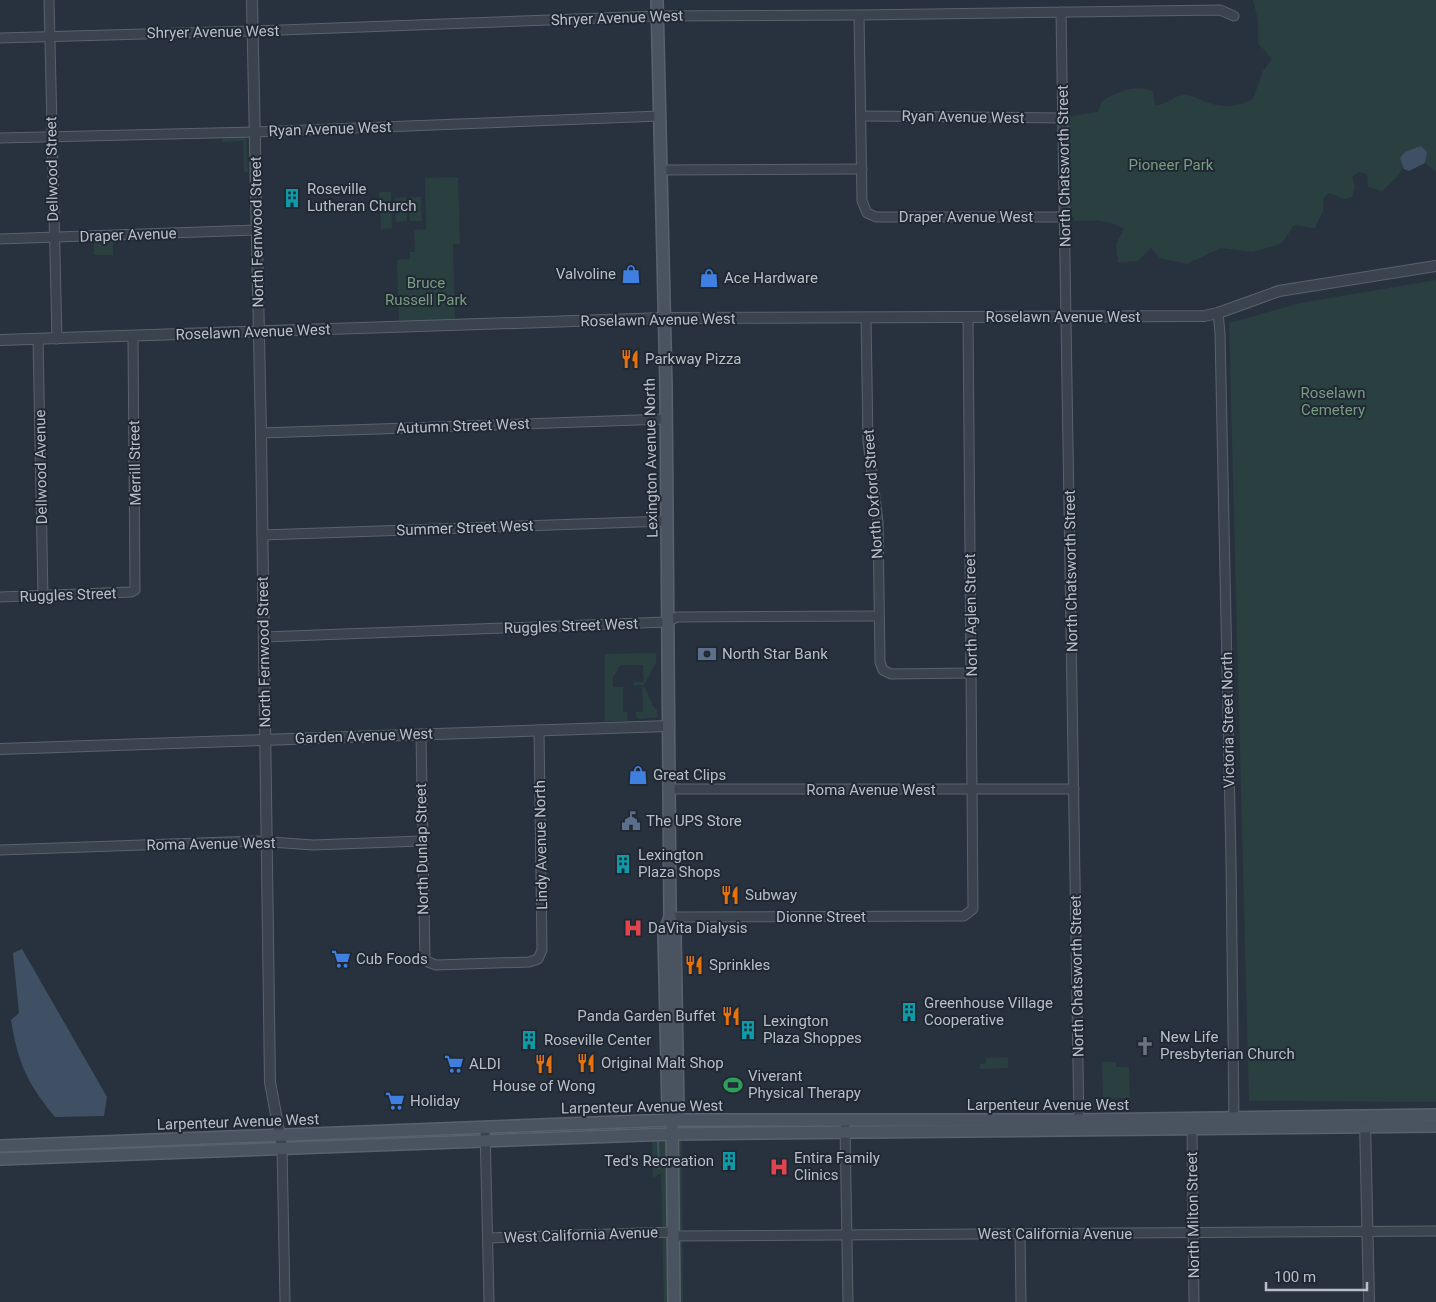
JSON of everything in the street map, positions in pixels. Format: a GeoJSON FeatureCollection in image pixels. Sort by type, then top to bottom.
{"type":"FeatureCollection","features":[{"type":"Feature","properties":{"kind":"main road","name":"Lexington Avenue North"},"geometry":{"type":"LineString","coordinates":[[658,0],[666,419],[670,917],[664,933],[668,1109],[672,1120],[674,1302]]}},
{"type":"Feature","properties":{"kind":"main road","name":"Larpenteur Avenue West"},"geometry":{"type":"LineString","coordinates":[[0,1159],[282,1147],[672,1134],[1365,1121],[1436,1115]]}},
{"type":"Feature","properties":{"kind":"main road","name":"Larpenteur Avenue West"},"geometry":{"type":"LineString","coordinates":[[0,1146],[672,1120],[845,1119],[1192,1128],[1234,1123]]}},
{"type":"Feature","properties":{"kind":"main road","name":"Larpenteur Avenue West"},"geometry":{"type":"LineString","coordinates":[[1365,1121],[1436,1126]]}},
{"type":"Feature","properties":{"kind":"street","name":"Dellwood Street"},"geometry":{"type":"LineString","coordinates":[[49,0],[56,338]]}},
{"type":"Feature","properties":{"kind":"street","name":"North Fernwood Street"},"geometry":{"type":"LineString","coordinates":[[252,0],[261,434],[270,1082],[282,1147],[285,1302]]}},
{"type":"Feature","properties":{"kind":"street","name":"Shryer Avenue West"},"geometry":{"type":"LineString","coordinates":[[0,38],[658,16],[859,16],[1220,10],[1234,16]]}},
{"type":"Feature","properties":{"kind":"street","name":"North Chatsworth Street"},"geometry":{"type":"LineString","coordinates":[[1062,12],[1079,1125]]}},
{"type":"Feature","properties":{"kind":"street"},"geometry":{"type":"LineString","coordinates":[[661,170],[862,169],[859,16]]}},
{"type":"Feature","properties":{"kind":"street","name":"Ryan Avenue West"},"geometry":{"type":"LineString","coordinates":[[0,138],[255,132],[660,116]]}},
{"type":"Feature","properties":{"kind":"street","name":"Ryan Avenue West"},"geometry":{"type":"LineString","coordinates":[[862,116],[1064,118]]}},
{"type":"Feature","properties":{"kind":"street","name":"Draper Avenue West"},"geometry":{"type":"LineString","coordinates":[[862,169],[863,206],[867,213],[876,217],[1065,217]]}},
{"type":"Feature","properties":{"kind":"street","name":"Draper Avenue"},"geometry":{"type":"LineString","coordinates":[[0,239],[257,230]]}},
{"type":"Feature","properties":{"kind":"street","name":"Roselawn Avenue West"},"geometry":{"type":"LineString","coordinates":[[0,340],[664,318],[1189,316],[1218,313],[1262,296],[1311,286],[1436,266]]}},
{"type":"Feature","properties":{"kind":"street","name":"Victoria Street North"},"geometry":{"type":"LineString","coordinates":[[1218,313],[1220,333],[1231,851],[1234,1123]]}},
{"type":"Feature","properties":{"kind":"street","name":"North Oxford Street"},"geometry":{"type":"LineString","coordinates":[[866,317],[868,441],[878,522],[880,662],[884,670],[891,674],[971,673]]}},
{"type":"Feature","properties":{"kind":"street","name":"North Aglen Street"},"geometry":{"type":"LineString","coordinates":[[968,317],[971,790],[974,905],[970,913]]}},
{"type":"Feature","properties":{"kind":"street","name":"Merrill Street"},"geometry":{"type":"LineString","coordinates":[[133,336],[135,590]]}},
{"type":"Feature","properties":{"kind":"street","name":"Dellwood Avenue"},"geometry":{"type":"LineString","coordinates":[[38,339],[43,596]]}},
{"type":"Feature","properties":{"kind":"street","name":"Autumn Street West"},"geometry":{"type":"LineString","coordinates":[[261,434],[666,419]]}},
{"type":"Feature","properties":{"kind":"street","name":"Summer Street West"},"geometry":{"type":"LineString","coordinates":[[262,535],[667,521]]}},
{"type":"Feature","properties":{"kind":"street","name":"Ruggles Street"},"geometry":{"type":"LineString","coordinates":[[0,597],[131,592],[135,590]]}},
{"type":"Feature","properties":{"kind":"street","name":"Ruggles Street West"},"geometry":{"type":"LineString","coordinates":[[264,637],[667,622],[677,617],[878,616]]}},
{"type":"Feature","properties":{"kind":"street","name":"Garden Avenue West"},"geometry":{"type":"LineString","coordinates":[[0,748],[668,726]]}},
{"type":"Feature","properties":{"kind":"street","name":"Lindy Avenue North"},"geometry":{"type":"LineString","coordinates":[[428,962],[436,966],[529,962],[538,959],[542,950],[539,730]]}},
{"type":"Feature","properties":{"kind":"street","name":"North Dunlap Street"},"geometry":{"type":"LineString","coordinates":[[421,734],[424,952],[428,962]]}},
{"type":"Feature","properties":{"kind":"street","name":"Roma Avenue West"},"geometry":{"type":"LineString","coordinates":[[668,789],[1074,789]]}},
{"type":"Feature","properties":{"kind":"street","name":"Roma Avenue West"},"geometry":{"type":"LineString","coordinates":[[0,850],[267,841],[313,845],[421,841]]}},
{"type":"Feature","properties":{"kind":"street","name":"Dionne Street"},"geometry":{"type":"LineString","coordinates":[[670,917],[964,916],[970,913]]}},
{"type":"Feature","properties":{"kind":"street"},"geometry":{"type":"LineString","coordinates":[[845,1119],[848,1302]]}},
{"type":"Feature","properties":{"kind":"street"},"geometry":{"type":"LineString","coordinates":[[1365,1121],[1369,1302]]}},
{"type":"Feature","properties":{"kind":"street"},"geometry":{"type":"LineString","coordinates":[[485,1127],[489,1302]]}},
{"type":"Feature","properties":{"kind":"street","name":"North Milton Street"},"geometry":{"type":"LineString","coordinates":[[1192,1128],[1194,1302]]}},
{"type":"Feature","properties":{"kind":"street","name":"West California Avenue"},"geometry":{"type":"LineString","coordinates":[[488,1238],[674,1234],[847,1235],[1436,1231]]}},
{"type":"Feature","properties":{"kind":"street"},"geometry":{"type":"LineString","coordinates":[[1020,1234],[1021,1302]]}},
{"type":"Feature","properties":{"kind":"green space","name":"Pioneer Park"},"geometry":{"type":"Polygon","coordinates":[[[1253,0],[1436,0],[1436,172],[1425,163],[1427,152],[1421,146],[1400,158],[1403,167],[1397,177],[1382,191],[1368,187],[1367,174],[1359,172],[1352,177],[1355,187],[1352,197],[1344,199],[1329,193],[1323,199],[1323,211],[1315,228],[1294,225],[1283,242],[1277,245],[1252,252],[1221,248],[1187,264],[1160,258],[1151,248],[1138,261],[1118,263],[1116,244],[1124,229],[1112,223],[1094,220],[1074,221],[1074,217],[1069,217],[1067,117],[1098,112],[1102,101],[1120,92],[1140,88],[1153,91],[1155,105],[1164,104],[1183,95],[1190,95],[1222,106],[1240,104],[1253,99],[1263,71],[1272,59],[1258,43],[1258,20],[1253,0]]]}},
{"type":"Feature","properties":{"kind":"green space"},"geometry":{"type":"Polygon","coordinates":[[[222,137],[246,137],[248,172],[244,172],[243,141],[222,142],[222,137]]]}},
{"type":"Feature","properties":{"kind":"green space","name":"Bruce Russell Park"},"geometry":{"type":"Polygon","coordinates":[[[458,177],[460,244],[453,244],[455,319],[399,321],[397,260],[410,259],[410,252],[415,252],[414,230],[426,229],[425,178],[458,177]]]}},
{"type":"Feature","properties":{"kind":"green space"},"geometry":{"type":"Polygon","coordinates":[[[379,192],[391,192],[392,228],[381,229],[379,192]]]}},
{"type":"Feature","properties":{"kind":"green space"},"geometry":{"type":"Polygon","coordinates":[[[406,197],[407,221],[396,222],[395,198],[406,197]]]}},
{"type":"Feature","properties":{"kind":"green space"},"geometry":{"type":"Polygon","coordinates":[[[409,197],[421,197],[422,221],[410,221],[409,197]]]}},
{"type":"Feature","properties":{"kind":"green space"},"geometry":{"type":"Polygon","coordinates":[[[94,241],[113,241],[113,255],[94,255],[94,241]]]}},
{"type":"Feature","properties":{"kind":"green space","name":"Roselawn Cemetery"},"geometry":{"type":"Polygon","coordinates":[[[1436,280],[1436,1102],[1249,1101],[1229,323],[1300,303],[1436,280]]]}},
{"type":"Feature","properties":{"kind":"green space"},"geometry":{"type":"Polygon","coordinates":[[[656,653],[656,662],[644,685],[634,685],[634,682],[644,682],[643,665],[621,665],[613,677],[613,687],[623,687],[623,712],[627,712],[627,721],[605,721],[605,654],[656,653]]]}},
{"type":"Feature","properties":{"kind":"green space"},"geometry":{"type":"Polygon","coordinates":[[[642,686],[657,710],[658,717],[639,719],[636,717],[636,712],[643,712],[642,686]]]}},
{"type":"Feature","properties":{"kind":"green space"},"geometry":{"type":"Polygon","coordinates":[[[1008,1057],[1008,1068],[980,1069],[980,1064],[985,1064],[986,1058],[1008,1057]]]}},
{"type":"Feature","properties":{"kind":"green space"},"geometry":{"type":"Polygon","coordinates":[[[1102,1062],[1116,1062],[1116,1067],[1129,1067],[1130,1098],[1103,1098],[1102,1062]]]}},
{"type":"Feature","properties":{"kind":"green space"},"geometry":{"type":"Polygon","coordinates":[[[660,1127],[682,1128],[683,1302],[664,1302],[661,1173],[653,1178],[652,1142],[660,1140],[660,1127]]]}},
{"type":"Feature","properties":{"kind":"water"},"geometry":{"type":"Polygon","coordinates":[[[1421,146],[1427,152],[1425,163],[1409,171],[1404,169],[1400,158],[1405,152],[1421,146]]]}},
{"type":"Feature","properties":{"kind":"water"},"geometry":{"type":"Polygon","coordinates":[[[22,949],[107,1097],[104,1116],[55,1117],[37,1094],[25,1072],[17,1049],[11,1020],[19,1013],[13,953],[22,949]]]}},
{"type":"Feature","properties":{"kind":"waterway"},"geometry":{"type":"LineString","coordinates":[[658,1142],[659,1168]]}},
{"type":"Feature","properties":{"kind":"place","name":"Roseville Lutheran Church"},"geometry":{"type":"Point","coordinates":[292,198]}},
{"type":"Feature","properties":{"kind":"place","name":"Valvoline"},"geometry":{"type":"Point","coordinates":[631,274]}},
{"type":"Feature","properties":{"kind":"place","name":"Ace Hardware"},"geometry":{"type":"Point","coordinates":[709,278]}},
{"type":"Feature","properties":{"kind":"place","name":"Parkway Pizza"},"geometry":{"type":"Point","coordinates":[630,359]}},
{"type":"Feature","properties":{"kind":"place","name":"North Star Bank"},"geometry":{"type":"Point","coordinates":[707,654]}},
{"type":"Feature","properties":{"kind":"place","name":"Great Clips"},"geometry":{"type":"Point","coordinates":[638,775]}},
{"type":"Feature","properties":{"kind":"place","name":"The UPS Store"},"geometry":{"type":"Point","coordinates":[631,821]}},
{"type":"Feature","properties":{"kind":"place","name":"Lexington Plaza Shops"},"geometry":{"type":"Point","coordinates":[623,864]}},
{"type":"Feature","properties":{"kind":"place","name":"Subway"},"geometry":{"type":"Point","coordinates":[730,895]}},
{"type":"Feature","properties":{"kind":"place","name":"DaVita Dialysis"},"geometry":{"type":"Point","coordinates":[633,928]}},
{"type":"Feature","properties":{"kind":"place","name":"Cub Foods"},"geometry":{"type":"Point","coordinates":[341,959]}},
{"type":"Feature","properties":{"kind":"place","name":"Sprinkles"},"geometry":{"type":"Point","coordinates":[694,965]}},
{"type":"Feature","properties":{"kind":"place","name":"Greenhouse Village Cooperative"},"geometry":{"type":"Point","coordinates":[909,1012]}},
{"type":"Feature","properties":{"kind":"place","name":"Panda Garden Buffet"},"geometry":{"type":"Point","coordinates":[731,1016]}},
{"type":"Feature","properties":{"kind":"place","name":"Lexington Plaza Shoppes"},"geometry":{"type":"Point","coordinates":[748,1030]}},
{"type":"Feature","properties":{"kind":"place","name":"Roseville Center"},"geometry":{"type":"Point","coordinates":[529,1040]}},
{"type":"Feature","properties":{"kind":"place","name":"New Life Presbyterian Church"},"geometry":{"type":"Point","coordinates":[1145,1046]}},
{"type":"Feature","properties":{"kind":"place","name":"Original Malt Shop"},"geometry":{"type":"Point","coordinates":[586,1063]}},
{"type":"Feature","properties":{"kind":"place","name":"ALDI"},"geometry":{"type":"Point","coordinates":[454,1064]}},
{"type":"Feature","properties":{"kind":"place","name":"House of Wong"},"geometry":{"type":"Point","coordinates":[544,1064]}},
{"type":"Feature","properties":{"kind":"place","name":"Viverant Physical Therapy"},"geometry":{"type":"Point","coordinates":[733,1085]}},
{"type":"Feature","properties":{"kind":"place","name":"Holiday"},"geometry":{"type":"Point","coordinates":[395,1101]}},
{"type":"Feature","properties":{"kind":"place","name":"Ted's Recreation"},"geometry":{"type":"Point","coordinates":[729,1161]}},
{"type":"Feature","properties":{"kind":"place","name":"Entira Family Clinics"},"geometry":{"type":"Point","coordinates":[779,1167]}}]}
